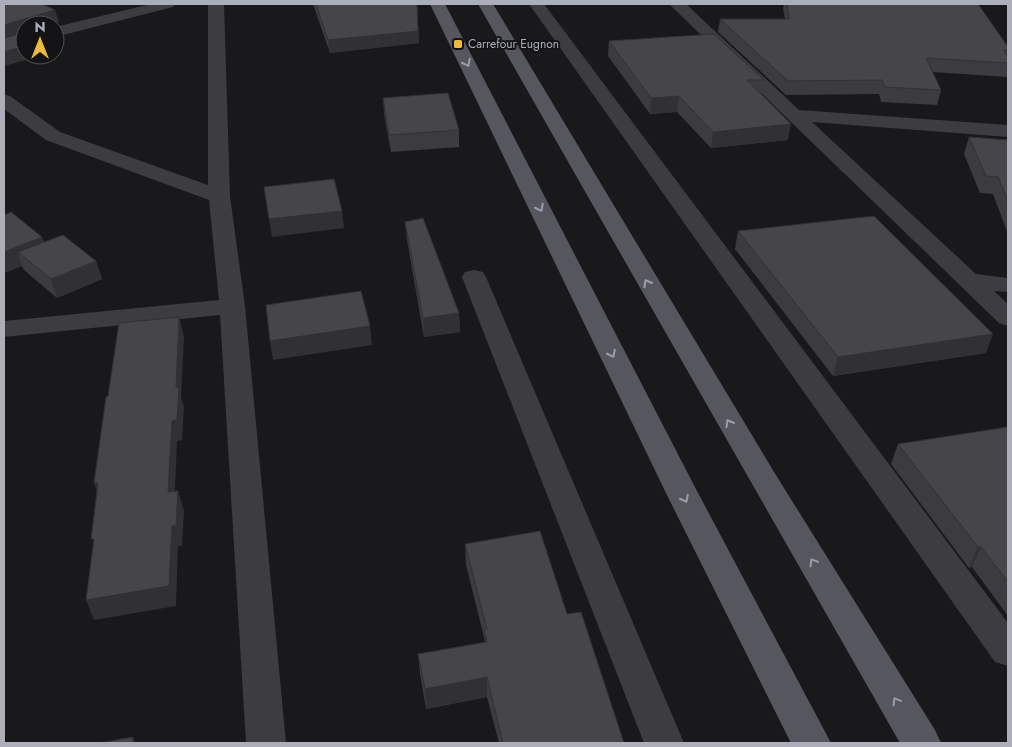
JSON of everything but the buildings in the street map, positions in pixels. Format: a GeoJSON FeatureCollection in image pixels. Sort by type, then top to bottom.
{"type":"FeatureCollection","features":[{"type":"Feature","properties":{"kind":"main road"},"geometry":{"type":"LineString","coordinates":[[437,4],[681,491],[810,743]]}},
{"type":"Feature","properties":{"kind":"main road"},"geometry":{"type":"LineString","coordinates":[[485,4],[758,472],[922,743]]}},
{"type":"Feature","properties":{"kind":"street"},"geometry":{"type":"LineString","coordinates":[[65,29],[168,4]]}},
{"type":"Feature","properties":{"kind":"street"},"geometry":{"type":"LineString","coordinates":[[216,4],[219,196],[232,306],[266,743]]}},
{"type":"Feature","properties":{"kind":"street"},"geometry":{"type":"LineString","coordinates":[[536,4],[1008,651]]}},
{"type":"Feature","properties":{"kind":"street"},"geometry":{"type":"LineString","coordinates":[[676,4],[1008,318]]}},
{"type":"Feature","properties":{"kind":"street"},"geometry":{"type":"LineString","coordinates":[[74,11],[84,24]]}},
{"type":"Feature","properties":{"kind":"street"},"geometry":{"type":"LineString","coordinates":[[4,100],[53,136],[219,196]]}},
{"type":"Feature","properties":{"kind":"street"},"geometry":{"type":"LineString","coordinates":[[795,116],[1008,131]]}},
{"type":"Feature","properties":{"kind":"street"},"geometry":{"type":"LineString","coordinates":[[474,277],[664,743]]}},
{"type":"Feature","properties":{"kind":"street"},"geometry":{"type":"LineString","coordinates":[[969,281],[1008,285]]}},
{"type":"Feature","properties":{"kind":"street"},"geometry":{"type":"LineString","coordinates":[[4,328],[232,306]]}},
{"type":"Feature","properties":{"kind":"place","name":"Carrefour Eugnon"},"geometry":{"type":"Point","coordinates":[458,44]}}]}
